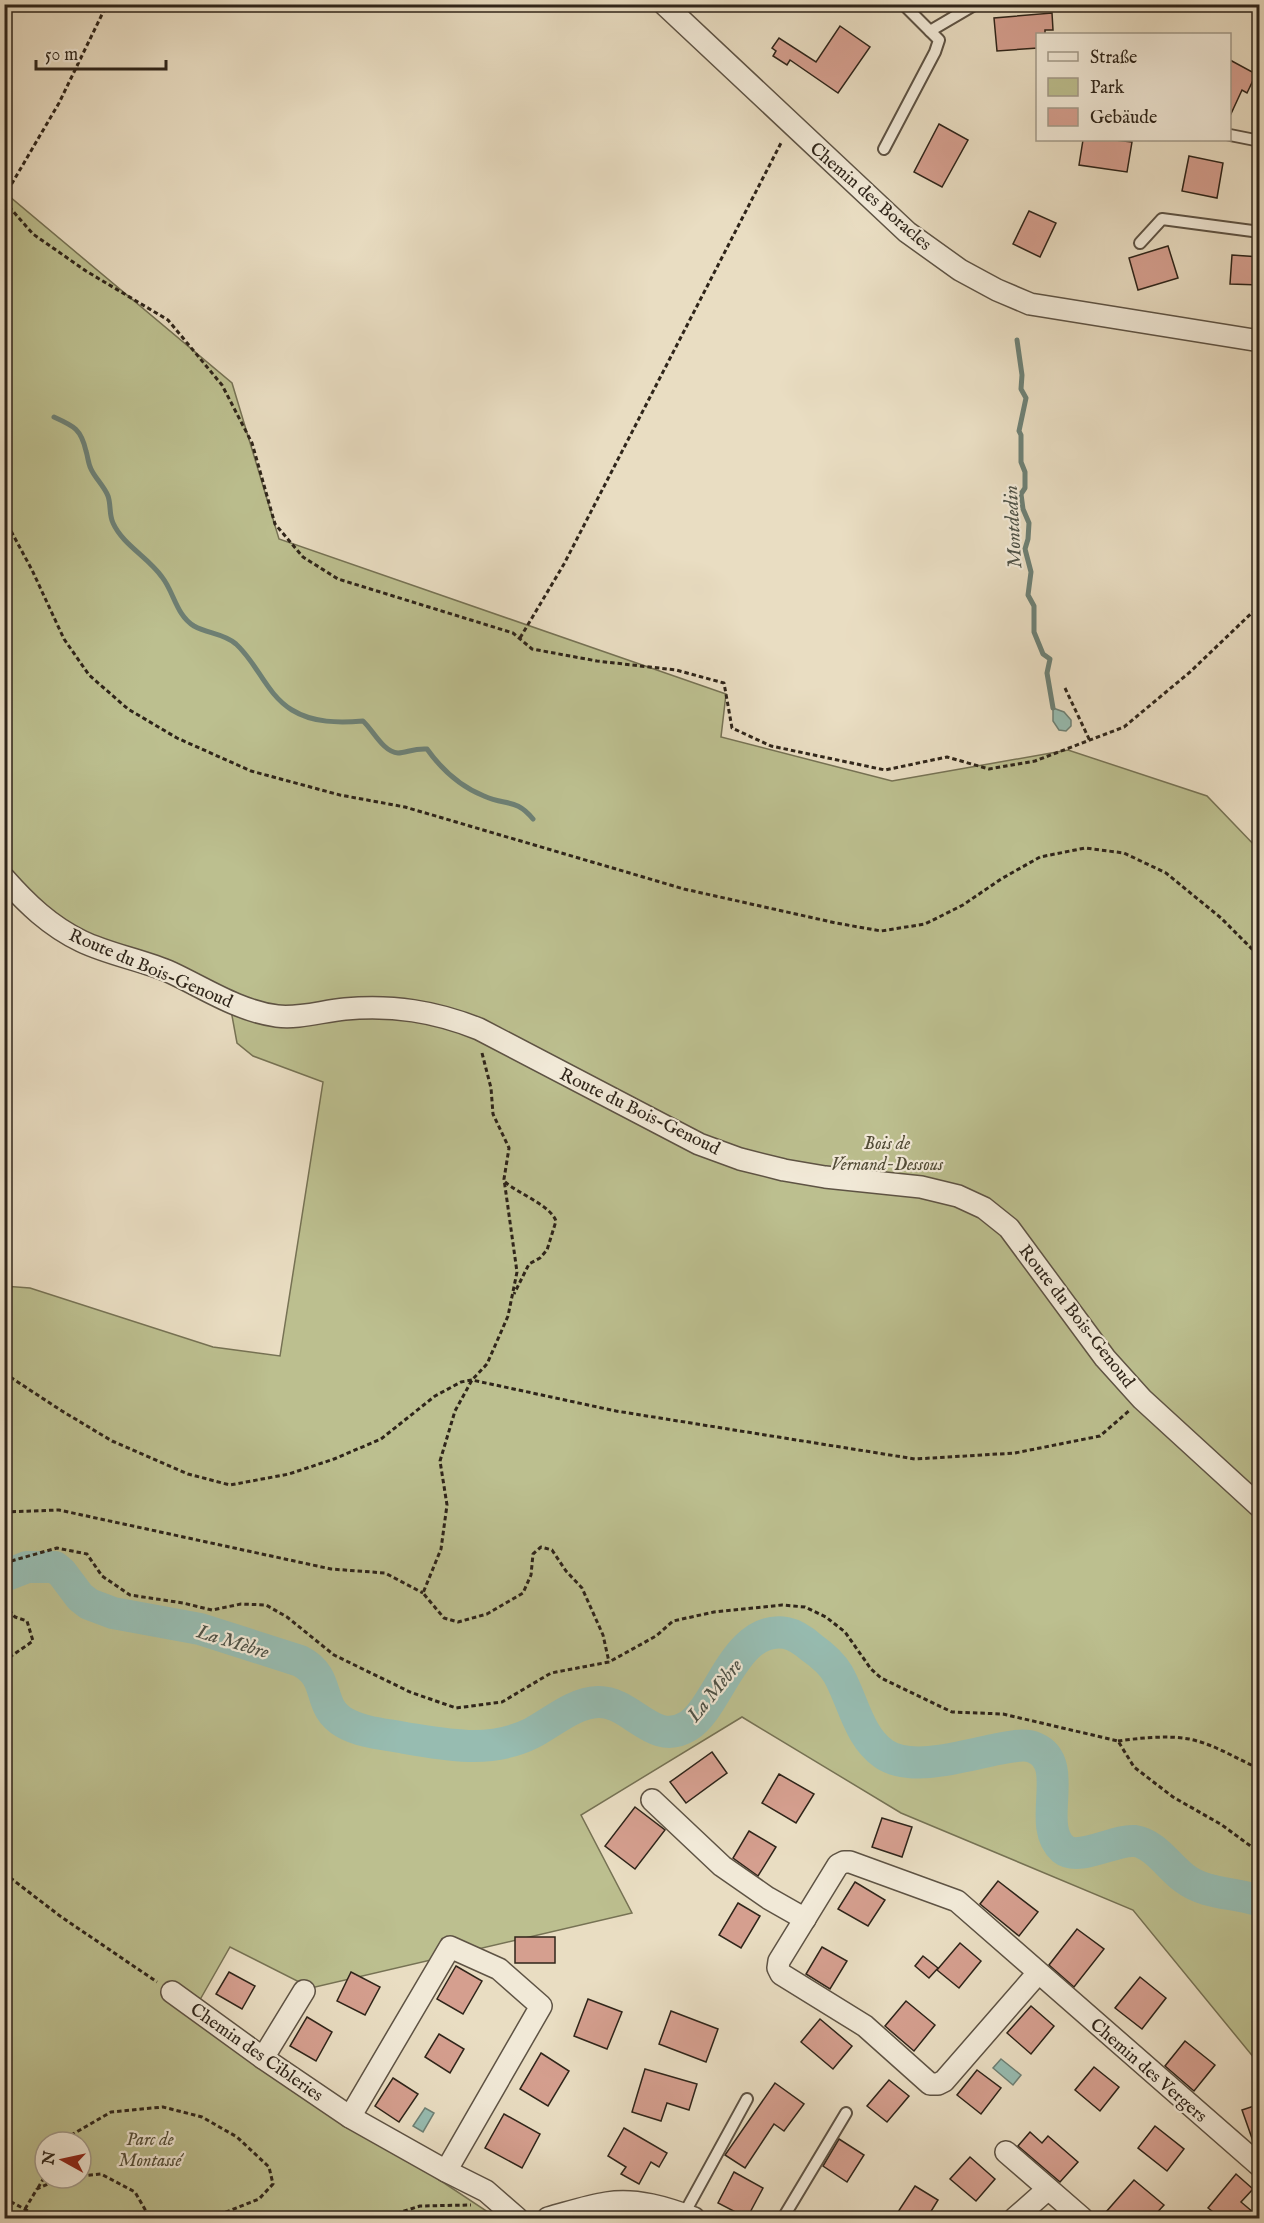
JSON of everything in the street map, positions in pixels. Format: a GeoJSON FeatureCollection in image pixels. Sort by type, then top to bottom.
{"type":"FeatureCollection","features":[{"type":"Feature","properties":{"kind":"street","name":"Chemin des Boracles"},"geometry":{"type":"LineString","coordinates":[[664,4],[907,232],[960,270],[997,290],[1030,304],[1260,341]]}},
{"type":"Feature","properties":{"kind":"street","name":"Route du Bois-Genoud"},"geometry":{"type":"LineString","coordinates":[[4,878],[44,918],[82,942],[171,972],[228,1001],[255,1011],[279,1017],[358,1009],[413,1011],[447,1016],[479,1029],[699,1144],[740,1159],[825,1177],[921,1187],[958,1196],[984,1208],[1009,1228],[1105,1358],[1142,1399],[1260,1507]]}},
{"type":"Feature","properties":{"kind":"street"},"geometry":{"type":"LineString","coordinates":[[652,1800],[722,1866],[768,1898],[805,1919]]}},
{"type":"Feature","properties":{"kind":"street","name":"Chemin des Vergers"},"geometry":{"type":"LineString","coordinates":[[1038,1973],[944,2081],[938,2085],[930,2084],[865,2026],[781,1974],[778,1968],[779,1961],[838,1865],[844,1862],[850,1862],[957,1901],[1260,2166]]}},
{"type":"Feature","properties":{"kind":"street"},"geometry":{"type":"LineString","coordinates":[[350,2117],[450,1947],[499,1969],[541,2006],[446,2171]]}},
{"type":"Feature","properties":{"kind":"street"},"geometry":{"type":"LineString","coordinates":[[262,2058],[304,1991]]}},
{"type":"Feature","properties":{"kind":"street","name":"Chemin des Cibleries"},"geometry":{"type":"LineString","coordinates":[[172,1992],[262,2058],[350,2117],[486,2191],[511,2213]]}},
{"type":"Feature","properties":{"kind":"street"},"geometry":{"type":"LineString","coordinates":[[1006,2152],[1082,2218]]}},
{"type":"Feature","properties":{"kind":"street"},"geometry":{"type":"LineString","coordinates":[[1015,2218],[1048,2189]]}},
{"type":"Feature","properties":{"kind":"street"},"geometry":{"type":"LineString","coordinates":[[548,2218],[608,2202],[637,2202],[689,2216]]}},
{"type":"Feature","properties":{"kind":"lane"},"geometry":{"type":"LineString","coordinates":[[884,149],[935,52],[939,40],[903,4]]}},
{"type":"Feature","properties":{"kind":"lane"},"geometry":{"type":"LineString","coordinates":[[930,31],[976,4]]}},
{"type":"Feature","properties":{"kind":"lane"},"geometry":{"type":"LineString","coordinates":[[1231,135],[1260,141]]}},
{"type":"Feature","properties":{"kind":"lane"},"geometry":{"type":"LineString","coordinates":[[1140,243],[1162,219],[1260,232]]}},
{"type":"Feature","properties":{"kind":"lane"},"geometry":{"type":"LineString","coordinates":[[689,2216],[747,2099]]}},
{"type":"Feature","properties":{"kind":"lane"},"geometry":{"type":"LineString","coordinates":[[783,2218],[846,2113]]}},
{"type":"Feature","properties":{"kind":"path"},"geometry":{"type":"LineString","coordinates":[[4,196],[59,103],[107,4]]}},
{"type":"Feature","properties":{"kind":"path"},"geometry":{"type":"LineString","coordinates":[[520,638],[570,554],[791,124]]}},
{"type":"Feature","properties":{"kind":"path"},"geometry":{"type":"LineString","coordinates":[[4,201],[33,234],[86,271],[168,320],[222,385],[252,443],[275,524],[303,558],[338,579],[513,633],[532,649],[597,661],[676,670],[724,683],[732,728],[771,746],[885,770],[947,757],[989,769],[1035,761],[1124,727],[1190,672],[1260,604]]}},
{"type":"Feature","properties":{"kind":"path"},"geometry":{"type":"LineString","coordinates":[[4,518],[32,570],[63,639],[89,675],[128,709],[177,738],[251,771],[339,795],[405,807],[684,889],[881,931],[925,924],[963,905],[1001,879],[1040,857],[1085,848],[1124,853],[1166,873],[1221,918],[1260,957]]}},
{"type":"Feature","properties":{"kind":"path"},"geometry":{"type":"LineString","coordinates":[[1065,688],[1090,741]]}},
{"type":"Feature","properties":{"kind":"path"},"geometry":{"type":"LineString","coordinates":[[423,1593],[441,1549],[443,1538],[447,1505],[440,1461],[455,1411],[472,1380],[487,1364],[508,1316],[517,1272],[504,1181],[509,1148],[493,1114],[491,1088],[482,1060],[479,1029]]}},
{"type":"Feature","properties":{"kind":"path"},"geometry":{"type":"LineString","coordinates":[[504,1181],[514,1190],[547,1209],[556,1221],[547,1250],[540,1258],[529,1264],[512,1297]]}},
{"type":"Feature","properties":{"kind":"path"},"geometry":{"type":"LineString","coordinates":[[4,1373],[112,1441],[188,1474],[230,1485],[289,1474],[381,1439],[435,1396],[461,1382],[472,1380],[616,1411],[915,1459],[1015,1453],[1100,1436],[1142,1399]]}},
{"type":"Feature","properties":{"kind":"path"},"geometry":{"type":"LineString","coordinates":[[4,1461],[10,1472],[4,1482]]}},
{"type":"Feature","properties":{"kind":"path"},"geometry":{"type":"LineString","coordinates":[[4,1512],[59,1510],[331,1569],[385,1574],[423,1593],[444,1618],[458,1622],[487,1614],[524,1593],[531,1575],[532,1554],[541,1547],[552,1550],[566,1571],[582,1588],[603,1635],[609,1662]]}},
{"type":"Feature","properties":{"kind":"path"},"geometry":{"type":"LineString","coordinates":[[4,1563],[57,1548],[87,1554],[102,1576],[130,1594],[212,1610],[241,1604],[266,1605],[287,1617],[334,1655],[410,1692],[456,1708],[502,1702],[551,1673],[609,1662],[649,1640],[673,1621],[746,1607],[782,1605],[805,1607],[826,1617],[845,1632],[871,1669],[881,1678],[952,1712],[1003,1714],[1118,1741],[1141,1738],[1189,1739],[1216,1748],[1260,1769]]}},
{"type":"Feature","properties":{"kind":"path"},"geometry":{"type":"LineString","coordinates":[[4,1604],[15,1617],[27,1621],[33,1641],[4,1661]]}},
{"type":"Feature","properties":{"kind":"path"},"geometry":{"type":"LineString","coordinates":[[1118,1741],[1134,1767],[1173,1797],[1222,1825],[1260,1853]]}},
{"type":"Feature","properties":{"kind":"path","name":"Chemin des Cibleries"},"geometry":{"type":"LineString","coordinates":[[4,1874],[60,1916],[172,1992]]}},
{"type":"Feature","properties":{"kind":"path"},"geometry":{"type":"LineString","coordinates":[[80,2130],[111,2112],[163,2107],[202,2117],[237,2137],[269,2167],[273,2184],[259,2199],[212,2218]]}},
{"type":"Feature","properties":{"kind":"path"},"geometry":{"type":"LineString","coordinates":[[93,2175],[101,2174],[135,2192],[150,2218]]}},
{"type":"Feature","properties":{"kind":"path"},"geometry":{"type":"LineString","coordinates":[[25,2209],[36,2190]]}},
{"type":"Feature","properties":{"kind":"path"},"geometry":{"type":"LineString","coordinates":[[4,2198],[41,2218]]}},
{"type":"Feature","properties":{"kind":"path"},"geometry":{"type":"LineString","coordinates":[[382,2218],[420,2206],[446,2204],[511,2213]]}},
{"type":"Feature","properties":{"kind":"green space","name":"Bois de Vernand-Dessous"},"geometry":{"type":"Polygon","coordinates":[[[5,195],[232,383],[279,539],[726,694],[721,737],[892,781],[1068,750],[1207,796],[1259,850],[1259,2064],[1133,1910],[901,1813],[742,1717],[581,1815],[632,1913],[311,1988],[230,1947],[197,2005],[243,2050],[488,2212],[470,2218],[5,2218],[4,1286],[30,1288],[213,1347],[280,1356],[323,1082],[253,1056],[237,1043],[228,994],[85,936],[55,919],[5,869],[5,195]]]}},
{"type":"Feature","properties":{"kind":"water"},"geometry":{"type":"Polygon","coordinates":[[[1053,708],[1064,712],[1071,720],[1071,726],[1066,731],[1059,730],[1053,721],[1053,708]]]}},
{"type":"Feature","properties":{"kind":"water"},"geometry":{"type":"Polygon","coordinates":[[[1001,2059],[1021,2075],[1013,2085],[993,2068],[1001,2059]]]}},
{"type":"Feature","properties":{"kind":"water"},"geometry":{"type":"Polygon","coordinates":[[[425,2108],[434,2113],[423,2132],[413,2126],[425,2108]]]}},
{"type":"Feature","properties":{"kind":"building"},"geometry":{"type":"Polygon","coordinates":[[[1052,13],[1053,30],[1036,33],[1036,48],[997,51],[994,18],[1052,13]]]}},
{"type":"Feature","properties":{"kind":"building"},"geometry":{"type":"Polygon","coordinates":[[[840,26],[870,47],[838,93],[790,60],[787,65],[773,56],[776,51],[772,48],[779,38],[816,62],[840,26]]]}},
{"type":"Feature","properties":{"kind":"building"},"geometry":{"type":"Polygon","coordinates":[[[1231,61],[1256,74],[1247,93],[1242,90],[1231,114],[1231,61]]]}},
{"type":"Feature","properties":{"kind":"building"},"geometry":{"type":"Polygon","coordinates":[[[939,124],[968,140],[942,187],[914,172],[939,124]]]}},
{"type":"Feature","properties":{"kind":"building"},"geometry":{"type":"Polygon","coordinates":[[[1083,141],[1132,142],[1127,172],[1079,165],[1083,141]]]}},
{"type":"Feature","properties":{"kind":"building"},"geometry":{"type":"Polygon","coordinates":[[[1189,156],[1223,163],[1217,198],[1182,191],[1189,156]]]}},
{"type":"Feature","properties":{"kind":"building"},"geometry":{"type":"Polygon","coordinates":[[[1029,211],[1056,223],[1040,257],[1013,244],[1029,211]]]}},
{"type":"Feature","properties":{"kind":"building"},"geometry":{"type":"Polygon","coordinates":[[[1168,246],[1178,278],[1138,290],[1129,258],[1168,246]]]}},
{"type":"Feature","properties":{"kind":"building"},"geometry":{"type":"Polygon","coordinates":[[[1232,255],[1260,257],[1260,285],[1230,284],[1232,255]]]}},
{"type":"Feature","properties":{"kind":"building"},"geometry":{"type":"Polygon","coordinates":[[[712,1752],[727,1773],[686,1803],[670,1782],[712,1752]]]}},
{"type":"Feature","properties":{"kind":"building"},"geometry":{"type":"Polygon","coordinates":[[[779,1774],[814,1794],[796,1823],[762,1803],[779,1774]]]}},
{"type":"Feature","properties":{"kind":"building"},"geometry":{"type":"Polygon","coordinates":[[[635,1807],[665,1830],[635,1869],[605,1846],[635,1807]]]}},
{"type":"Feature","properties":{"kind":"building"},"geometry":{"type":"Polygon","coordinates":[[[882,1818],[912,1827],[902,1857],[872,1847],[882,1818]]]}},
{"type":"Feature","properties":{"kind":"building"},"geometry":{"type":"Polygon","coordinates":[[[749,1831],[776,1847],[758,1876],[733,1858],[749,1831]]]}},
{"type":"Feature","properties":{"kind":"building"},"geometry":{"type":"Polygon","coordinates":[[[998,1881],[1038,1912],[1019,1936],[980,1904],[998,1881]]]}},
{"type":"Feature","properties":{"kind":"building"},"geometry":{"type":"Polygon","coordinates":[[[855,1882],[885,1900],[868,1926],[838,1909],[855,1882]]]}},
{"type":"Feature","properties":{"kind":"building"},"geometry":{"type":"Polygon","coordinates":[[[738,1903],[760,1916],[741,1948],[719,1935],[738,1903]]]}},
{"type":"Feature","properties":{"kind":"building"},"geometry":{"type":"Polygon","coordinates":[[[1077,1929],[1104,1949],[1074,1987],[1049,1965],[1077,1929]]]}},
{"type":"Feature","properties":{"kind":"building"},"geometry":{"type":"Polygon","coordinates":[[[515,1937],[555,1937],[555,1963],[515,1963],[515,1937]]]}},
{"type":"Feature","properties":{"kind":"building"},"geometry":{"type":"Polygon","coordinates":[[[960,1943],[981,1961],[959,1988],[937,1970],[960,1943]]]}},
{"type":"Feature","properties":{"kind":"building"},"geometry":{"type":"Polygon","coordinates":[[[822,1947],[847,1961],[830,1989],[806,1974],[822,1947]]]}},
{"type":"Feature","properties":{"kind":"building"},"geometry":{"type":"Polygon","coordinates":[[[923,1956],[938,1968],[929,1978],[915,1966],[923,1956]]]}},
{"type":"Feature","properties":{"kind":"building"},"geometry":{"type":"Polygon","coordinates":[[[456,1966],[482,1981],[463,2014],[437,1999],[456,1966]]]}},
{"type":"Feature","properties":{"kind":"building"},"geometry":{"type":"Polygon","coordinates":[[[229,1972],[255,1986],[242,2009],[216,1994],[229,1972]]]}},
{"type":"Feature","properties":{"kind":"building"},"geometry":{"type":"Polygon","coordinates":[[[351,1972],[380,1987],[365,2015],[337,2001],[351,1972]]]}},
{"type":"Feature","properties":{"kind":"building"},"geometry":{"type":"Polygon","coordinates":[[[1140,1977],[1166,1998],[1142,2029],[1115,2008],[1140,1977]]]}},
{"type":"Feature","properties":{"kind":"building"},"geometry":{"type":"Polygon","coordinates":[[[588,1999],[622,2012],[607,2049],[574,2036],[588,1999]]]}},
{"type":"Feature","properties":{"kind":"building"},"geometry":{"type":"Polygon","coordinates":[[[906,2001],[935,2025],[914,2051],[885,2026],[906,2001]]]}},
{"type":"Feature","properties":{"kind":"building"},"geometry":{"type":"Polygon","coordinates":[[[1031,2006],[1054,2026],[1031,2054],[1007,2033],[1031,2006]]]}},
{"type":"Feature","properties":{"kind":"building"},"geometry":{"type":"Polygon","coordinates":[[[671,2011],[718,2029],[706,2062],[659,2044],[671,2011]]]}},
{"type":"Feature","properties":{"kind":"building"},"geometry":{"type":"Polygon","coordinates":[[[307,2017],[332,2032],[316,2061],[290,2046],[307,2017]]]}},
{"type":"Feature","properties":{"kind":"building"},"geometry":{"type":"Polygon","coordinates":[[[820,2019],[852,2046],[833,2069],[801,2042],[820,2019]]]}},
{"type":"Feature","properties":{"kind":"building"},"geometry":{"type":"Polygon","coordinates":[[[439,2034],[464,2049],[450,2073],[425,2057],[439,2034]]]}},
{"type":"Feature","properties":{"kind":"building"},"geometry":{"type":"Polygon","coordinates":[[[1185,2041],[1215,2065],[1194,2091],[1165,2066],[1185,2041]]]}},
{"type":"Feature","properties":{"kind":"building"},"geometry":{"type":"Polygon","coordinates":[[[541,2053],[569,2071],[548,2106],[520,2089],[541,2053]]]}},
{"type":"Feature","properties":{"kind":"building"},"geometry":{"type":"Polygon","coordinates":[[[1094,2067],[1119,2087],[1100,2111],[1075,2090],[1094,2067]]]}},
{"type":"Feature","properties":{"kind":"building"},"geometry":{"type":"Polygon","coordinates":[[[645,2069],[697,2084],[689,2110],[667,2103],[661,2121],[632,2112],[645,2069]]]}},
{"type":"Feature","properties":{"kind":"building"},"geometry":{"type":"Polygon","coordinates":[[[977,2070],[1001,2088],[981,2114],[957,2095],[977,2070]]]}},
{"type":"Feature","properties":{"kind":"building"},"geometry":{"type":"Polygon","coordinates":[[[393,2078],[418,2094],[399,2122],[375,2106],[393,2078]]]}},
{"type":"Feature","properties":{"kind":"building"},"geometry":{"type":"Polygon","coordinates":[[[889,2080],[909,2096],[887,2122],[867,2106],[889,2080]]]}},
{"type":"Feature","properties":{"kind":"building"},"geometry":{"type":"Polygon","coordinates":[[[775,2083],[804,2104],[784,2131],[774,2124],[745,2168],[725,2155],[775,2083]]]}},
{"type":"Feature","properties":{"kind":"building"},"geometry":{"type":"Polygon","coordinates":[[[1260,2104],[1260,2149],[1254,2144],[1242,2110],[1260,2104]]]}},
{"type":"Feature","properties":{"kind":"building"},"geometry":{"type":"Polygon","coordinates":[[[504,2114],[540,2134],[522,2168],[485,2148],[504,2114]]]}},
{"type":"Feature","properties":{"kind":"building"},"geometry":{"type":"Polygon","coordinates":[[[1155,2126],[1184,2149],[1167,2171],[1138,2148],[1155,2126]]]}},
{"type":"Feature","properties":{"kind":"building"},"geometry":{"type":"Polygon","coordinates":[[[624,2128],[667,2153],[659,2167],[651,2162],[639,2184],[621,2174],[626,2167],[608,2156],[624,2128]]]}},
{"type":"Feature","properties":{"kind":"building"},"geometry":{"type":"Polygon","coordinates":[[[1030,2132],[1042,2143],[1048,2136],[1078,2162],[1060,2182],[1018,2146],[1030,2132]]]}},
{"type":"Feature","properties":{"kind":"building"},"geometry":{"type":"Polygon","coordinates":[[[839,2139],[864,2155],[847,2182],[823,2166],[839,2139]]]}},
{"type":"Feature","properties":{"kind":"building"},"geometry":{"type":"Polygon","coordinates":[[[970,2157],[995,2179],[976,2201],[950,2179],[970,2157]]]}},
{"type":"Feature","properties":{"kind":"building"},"geometry":{"type":"Polygon","coordinates":[[[734,2172],[763,2188],[747,2218],[718,2203],[734,2172]]]}},
{"type":"Feature","properties":{"kind":"building"},"geometry":{"type":"Polygon","coordinates":[[[1236,2174],[1253,2189],[1241,2202],[1260,2218],[1221,2218],[1208,2208],[1236,2174]]]}},
{"type":"Feature","properties":{"kind":"building"},"geometry":{"type":"Polygon","coordinates":[[[1134,2180],[1164,2205],[1152,2218],[1114,2218],[1106,2212],[1134,2180]]]}},
{"type":"Feature","properties":{"kind":"building"},"geometry":{"type":"Polygon","coordinates":[[[915,2186],[938,2200],[927,2218],[894,2218],[915,2186]]]}},
{"type":"Feature","properties":{"kind":"waterway","name":"Montdedin"},"geometry":{"type":"LineString","coordinates":[[1017,340],[1022,375],[1021,389],[1026,398],[1019,431],[1021,462],[1025,472],[1025,488],[1021,494],[1023,509],[1029,523],[1025,549],[1031,572],[1028,595],[1034,606],[1034,632],[1043,654],[1050,659],[1047,673],[1053,708]]}},
{"type":"Feature","properties":{"kind":"waterway"},"geometry":{"type":"LineString","coordinates":[[54,417],[72,426],[79,433],[91,469],[108,496],[112,520],[117,531],[162,577],[183,616],[194,626],[236,644],[275,696],[283,703],[292,710],[317,720],[363,721],[383,745],[393,752],[427,749],[439,764],[459,782],[492,799],[516,805],[533,819]]}},
{"type":"Feature","properties":{"kind":"waterway","name":"La Mèbre"},"geometry":{"type":"LineString","coordinates":[[4,1576],[27,1567],[55,1567],[80,1597],[89,1604],[113,1613],[200,1629],[300,1661],[317,1675],[330,1709],[345,1723],[374,1733],[453,1745],[485,1746],[516,1740],[572,1709],[598,1702],[621,1708],[653,1728],[675,1731],[688,1726],[699,1716],[741,1653],[754,1641],[768,1634],[790,1634],[806,1643],[833,1667],[862,1728],[868,1738],[884,1754],[909,1762],[924,1762],[940,1761],[1012,1746],[1035,1748],[1046,1756],[1051,1767],[1052,1825],[1055,1838],[1063,1849],[1078,1853],[1088,1852],[1118,1843],[1135,1841],[1149,1846],[1193,1884],[1260,1901]]}},
{"type":"Feature","properties":{"kind":"park label","name":"Parc de Montassé"},"geometry":{"type":"Point","coordinates":[150,2149]}}]}
